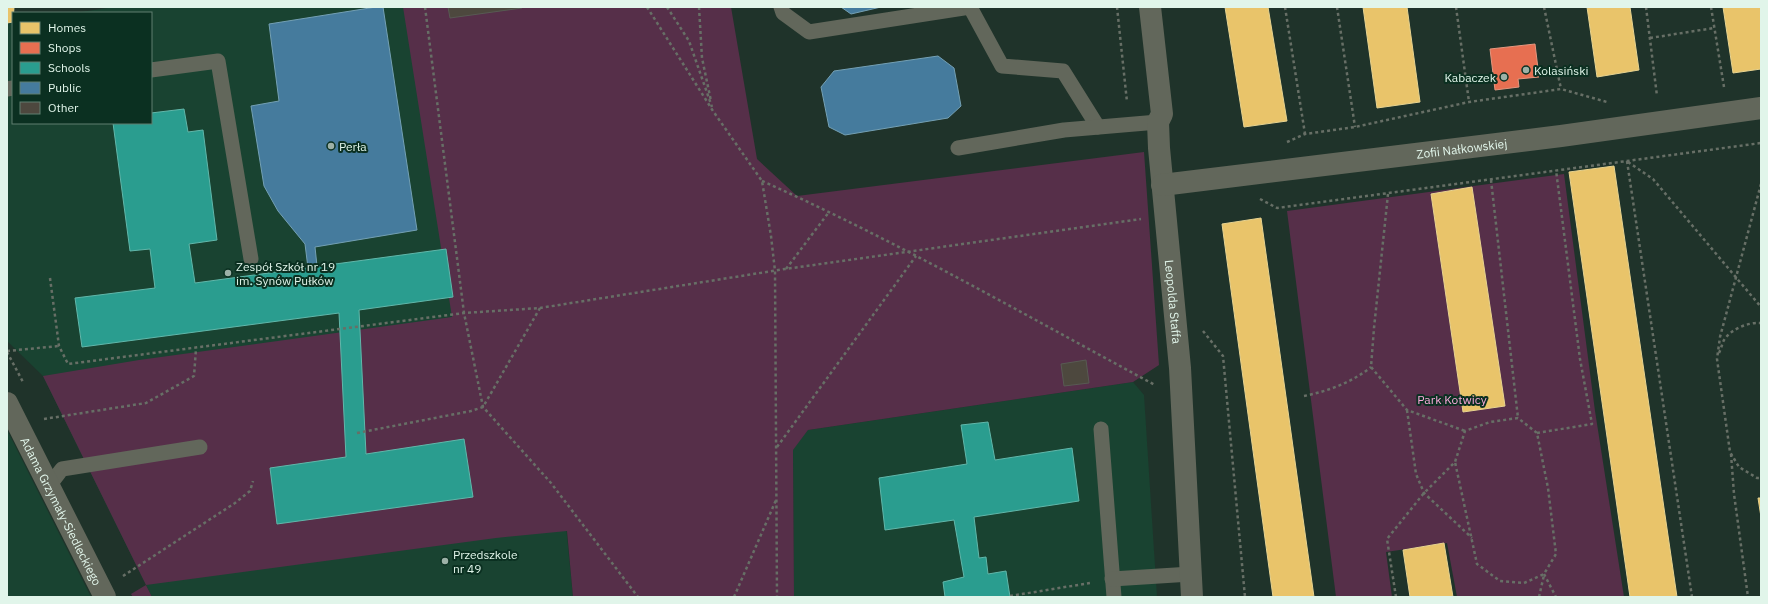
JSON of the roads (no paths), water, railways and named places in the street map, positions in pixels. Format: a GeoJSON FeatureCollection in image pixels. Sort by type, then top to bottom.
{"type":"FeatureCollection","features":[{"type":"Feature","properties":{"kind":"street","name":"Leopolda Staffa"},"geometry":{"type":"LineString","coordinates":[[1150,7],[1162,114],[1158,122],[1162,185],[1180,368],[1192,597]]}},
{"type":"Feature","properties":{"kind":"street","name":"Zofii Nałkowskiej"},"geometry":{"type":"LineString","coordinates":[[1162,185],[1561,136],[1761,108]]}},
{"type":"Feature","properties":{"kind":"street","name":"Adama Grzymały-Siedleckiego"},"geometry":{"type":"LineString","coordinates":[[7,403],[105,597]]}},
{"type":"Feature","properties":{"kind":"lane"},"geometry":{"type":"LineString","coordinates":[[782,7],[783,13],[809,32],[970,7],[1002,66],[1063,71],[1098,127]]}},
{"type":"Feature","properties":{"kind":"lane"},"geometry":{"type":"LineString","coordinates":[[152,70],[218,61],[251,259]]}},
{"type":"Feature","properties":{"kind":"lane"},"geometry":{"type":"LineString","coordinates":[[958,148],[1064,130],[1158,122]]}},
{"type":"Feature","properties":{"kind":"lane"},"geometry":{"type":"LineString","coordinates":[[1101,429],[1114,597]]}},
{"type":"Feature","properties":{"kind":"lane"},"geometry":{"type":"LineString","coordinates":[[49,486],[62,469],[200,447]]}},
{"type":"Feature","properties":{"kind":"lane"},"geometry":{"type":"LineString","coordinates":[[1112,579],[1191,574]]}},
{"type":"Feature","properties":{"kind":"place","name":"Kolasiński"},"geometry":{"type":"Point","coordinates":[1526,70]}},
{"type":"Feature","properties":{"kind":"place","name":"Kabaczek"},"geometry":{"type":"Point","coordinates":[1504,77]}},
{"type":"Feature","properties":{"kind":"place","name":"Perła"},"geometry":{"type":"Point","coordinates":[331,146]}},
{"type":"Feature","properties":{"kind":"place","name":"Zespół Szkół nr 19 im. Synów Pułków"},"geometry":{"type":"Point","coordinates":[228,273]}},
{"type":"Feature","properties":{"kind":"place","name":"Przedszkole nr 49"},"geometry":{"type":"Point","coordinates":[445,561]}},
{"type":"Feature","properties":{"kind":"park label","name":"Park Kotwicy"},"geometry":{"type":"Point","coordinates":[1452,399]}}]}
